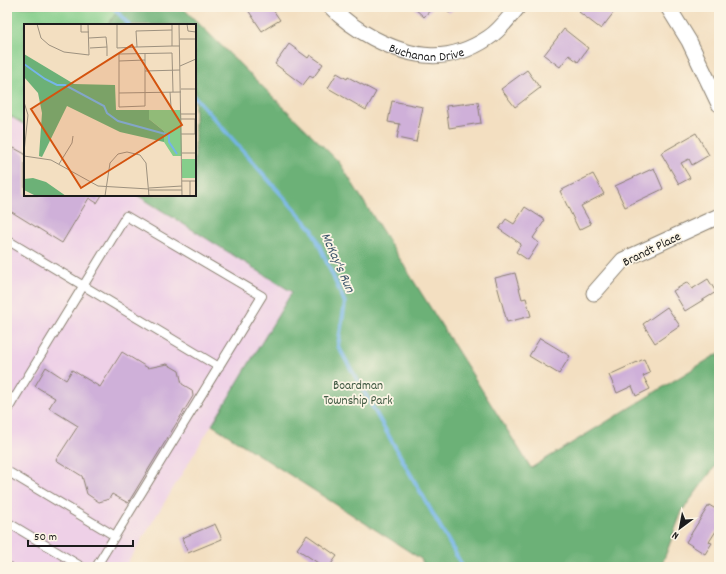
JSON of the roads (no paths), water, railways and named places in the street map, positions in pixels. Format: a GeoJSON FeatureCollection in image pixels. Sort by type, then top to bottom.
{"type":"FeatureCollection","features":[{"type":"Feature","properties":{"kind":"street","name":"Buchanan Drive"},"geometry":{"type":"LineString","coordinates":[[331,7],[354,26],[389,47],[424,56],[449,55],[472,48],[490,37],[518,7]]}},
{"type":"Feature","properties":{"kind":"street"},"geometry":{"type":"LineString","coordinates":[[668,7],[688,41],[719,104]]}},
{"type":"Feature","properties":{"kind":"street","name":"Brandt Place"},"geometry":{"type":"LineString","coordinates":[[594,293],[619,262],[719,216]]}},
{"type":"Feature","properties":{"kind":"lane"},"geometry":{"type":"LineString","coordinates":[[7,411],[10,397],[126,216],[262,296],[96,567]]}},
{"type":"Feature","properties":{"kind":"lane"},"geometry":{"type":"LineString","coordinates":[[7,240],[83,284],[219,367]]}},
{"type":"Feature","properties":{"kind":"lane"},"geometry":{"type":"LineString","coordinates":[[7,472],[115,536]]}},
{"type":"Feature","properties":{"kind":"lane"},"geometry":{"type":"LineString","coordinates":[[7,522],[82,567]]}},
{"type":"Feature","properties":{"kind":"waterway","name":"McKay's Run"},"geometry":{"type":"LineString","coordinates":[[113,7],[128,24]]}},
{"type":"Feature","properties":{"kind":"waterway","name":"McKay's Run"},"geometry":{"type":"LineString","coordinates":[[196,98],[312,229],[345,303],[338,346],[463,567]]}},
{"type":"Feature","properties":{"kind":"park label","name":"Boardman Township Park"},"geometry":{"type":"Point","coordinates":[358,392]}}]}
